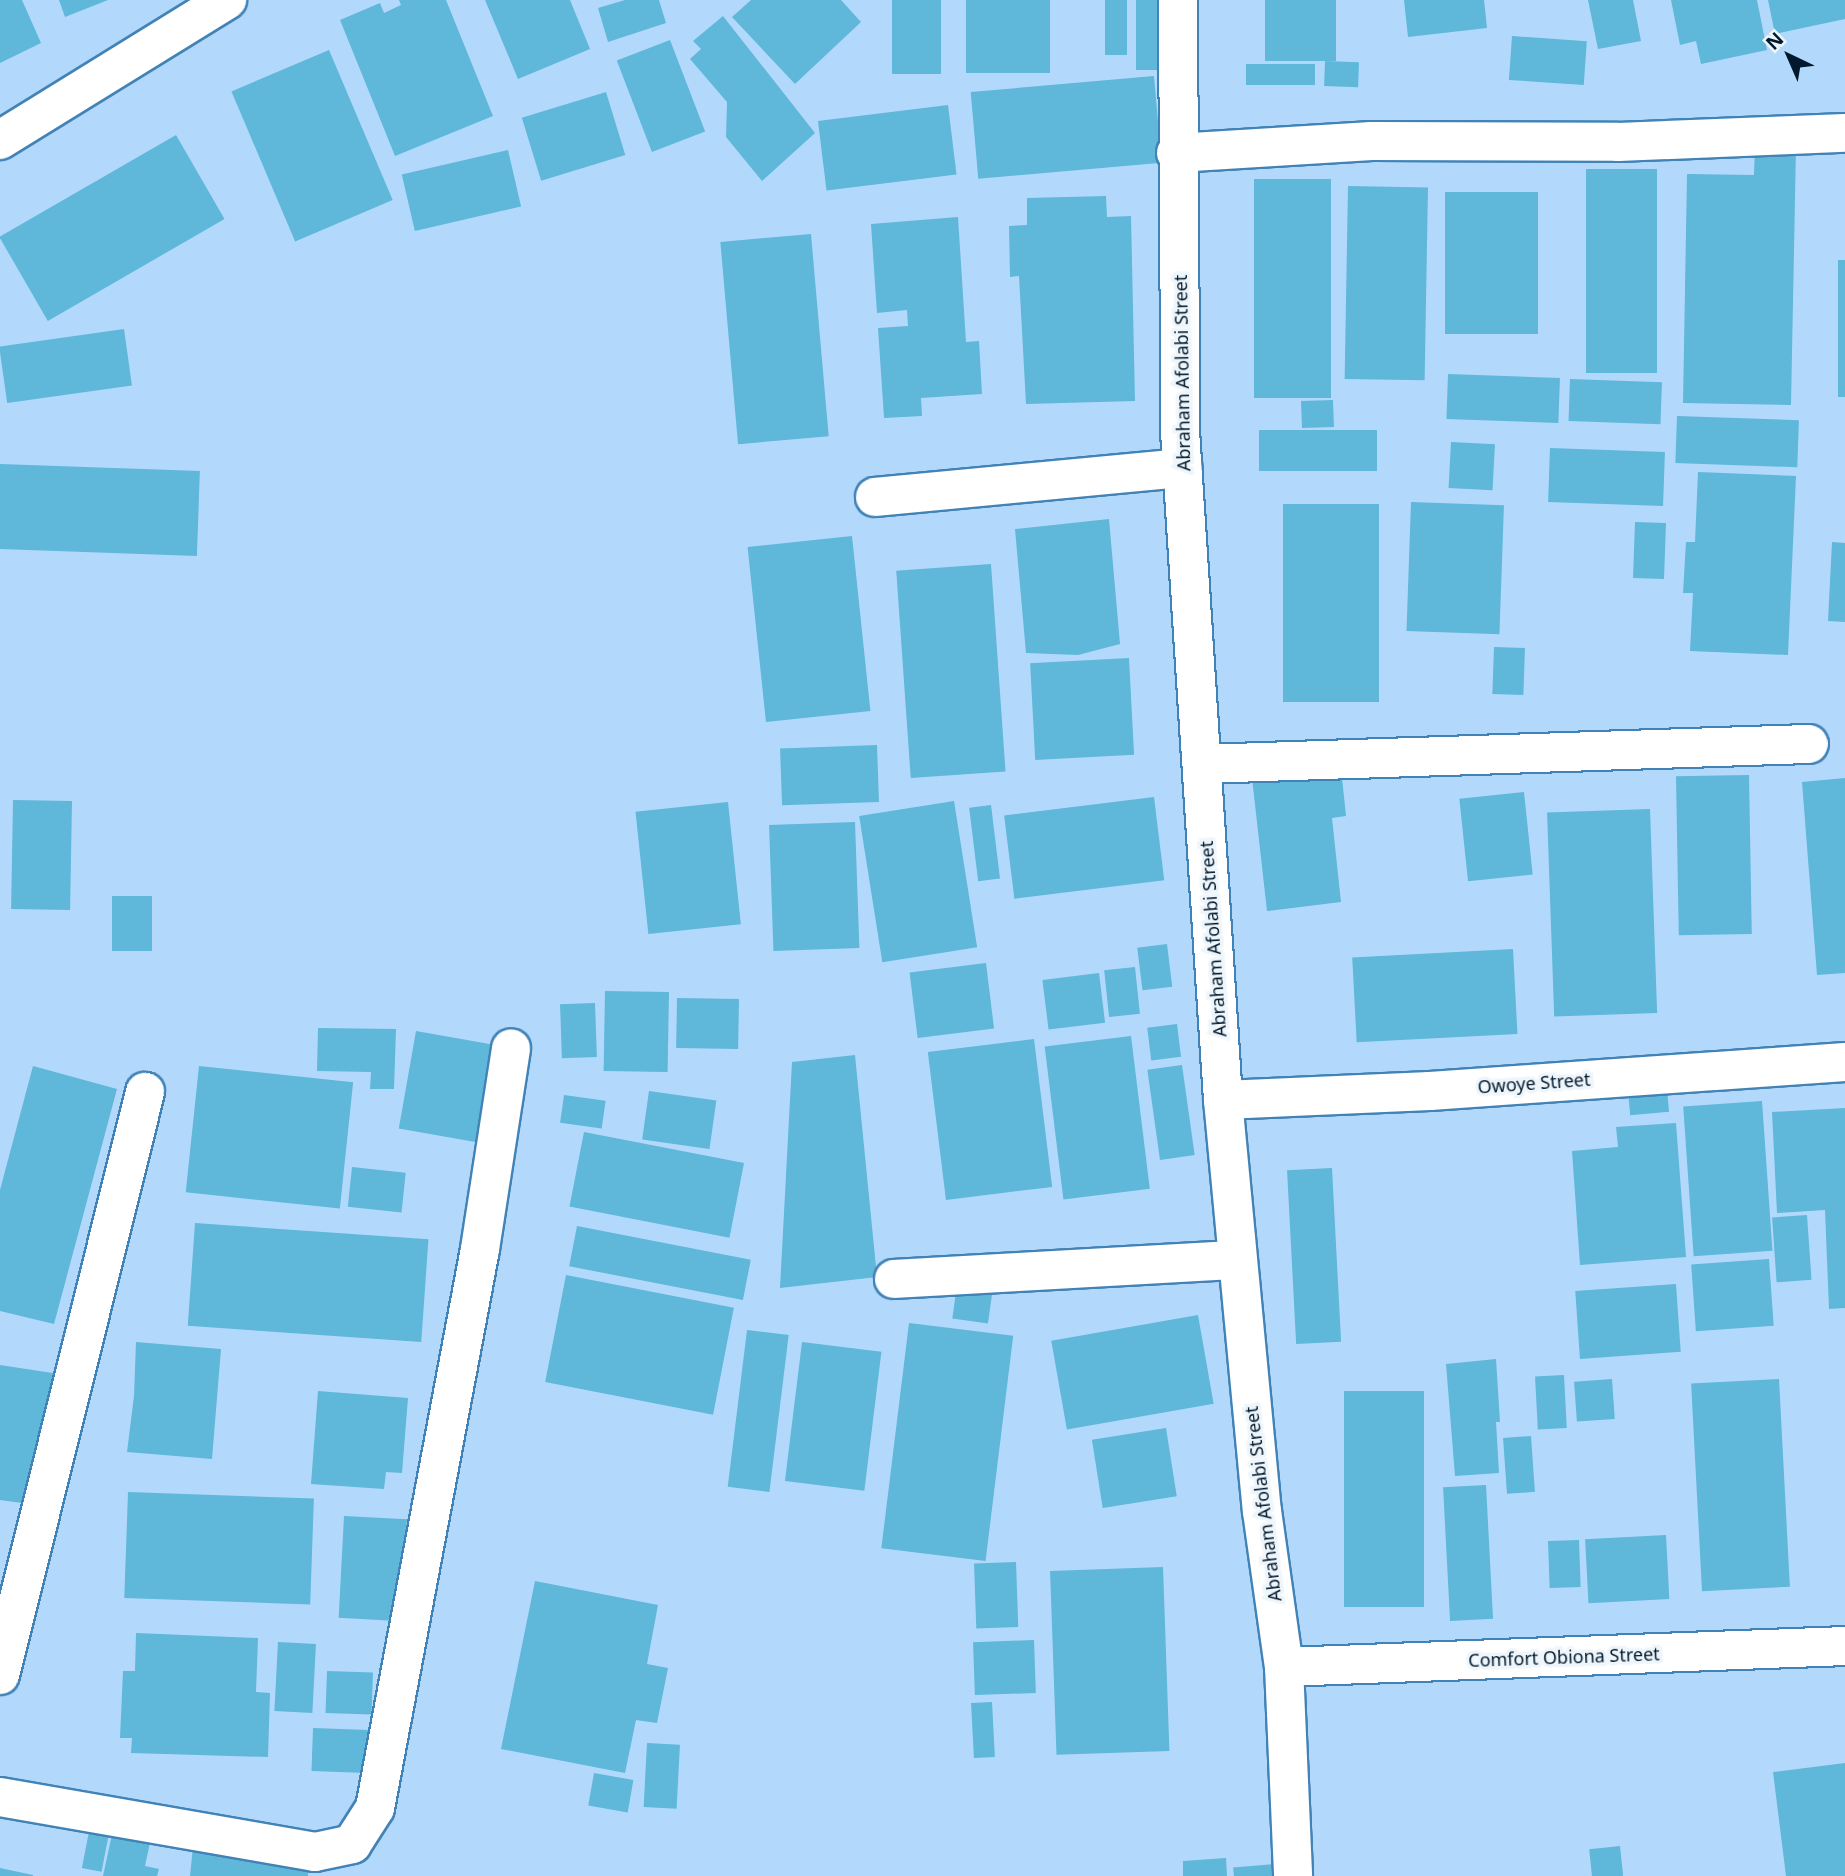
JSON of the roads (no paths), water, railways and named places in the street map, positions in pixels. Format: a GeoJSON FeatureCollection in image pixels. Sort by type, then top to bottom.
{"type":"FeatureCollection","features":[{"type":"Feature","properties":{"kind":"street"},"geometry":{"type":"LineString","coordinates":[[0,139],[227,0]]}},
{"type":"Feature","properties":{"kind":"street","name":"Abraham Afolabi Street"},"geometry":{"type":"LineString","coordinates":[[1178,0],[1176,153],[1180,247],[1180,431],[1223,1100],[1262,1511],[1284,1667],[1293,1876]]}},
{"type":"Feature","properties":{"kind":"street"},"geometry":{"type":"LineString","coordinates":[[1176,153],[1372,141],[1618,142],[1845,133]]}},
{"type":"Feature","properties":{"kind":"street"},"geometry":{"type":"LineString","coordinates":[[875,498],[1184,468]]}},
{"type":"Feature","properties":{"kind":"street"},"geometry":{"type":"LineString","coordinates":[[1202,764],[1809,744]]}},
{"type":"Feature","properties":{"kind":"street"},"geometry":{"type":"LineString","coordinates":[[0,1797],[315,1852],[352,1844],[375,1808],[480,1249],[511,1048]]}},
{"type":"Feature","properties":{"kind":"street","name":"Owoye Street"},"geometry":{"type":"LineString","coordinates":[[1223,1100],[1430,1091],[1845,1062]]}},
{"type":"Feature","properties":{"kind":"street"},"geometry":{"type":"LineString","coordinates":[[0,1675],[145,1092]]}},
{"type":"Feature","properties":{"kind":"street"},"geometry":{"type":"LineString","coordinates":[[894,1279],[1236,1259]]}},
{"type":"Feature","properties":{"kind":"street","name":"Comfort Obiona Street"},"geometry":{"type":"LineString","coordinates":[[1284,1667],[1845,1646]]}}]}
